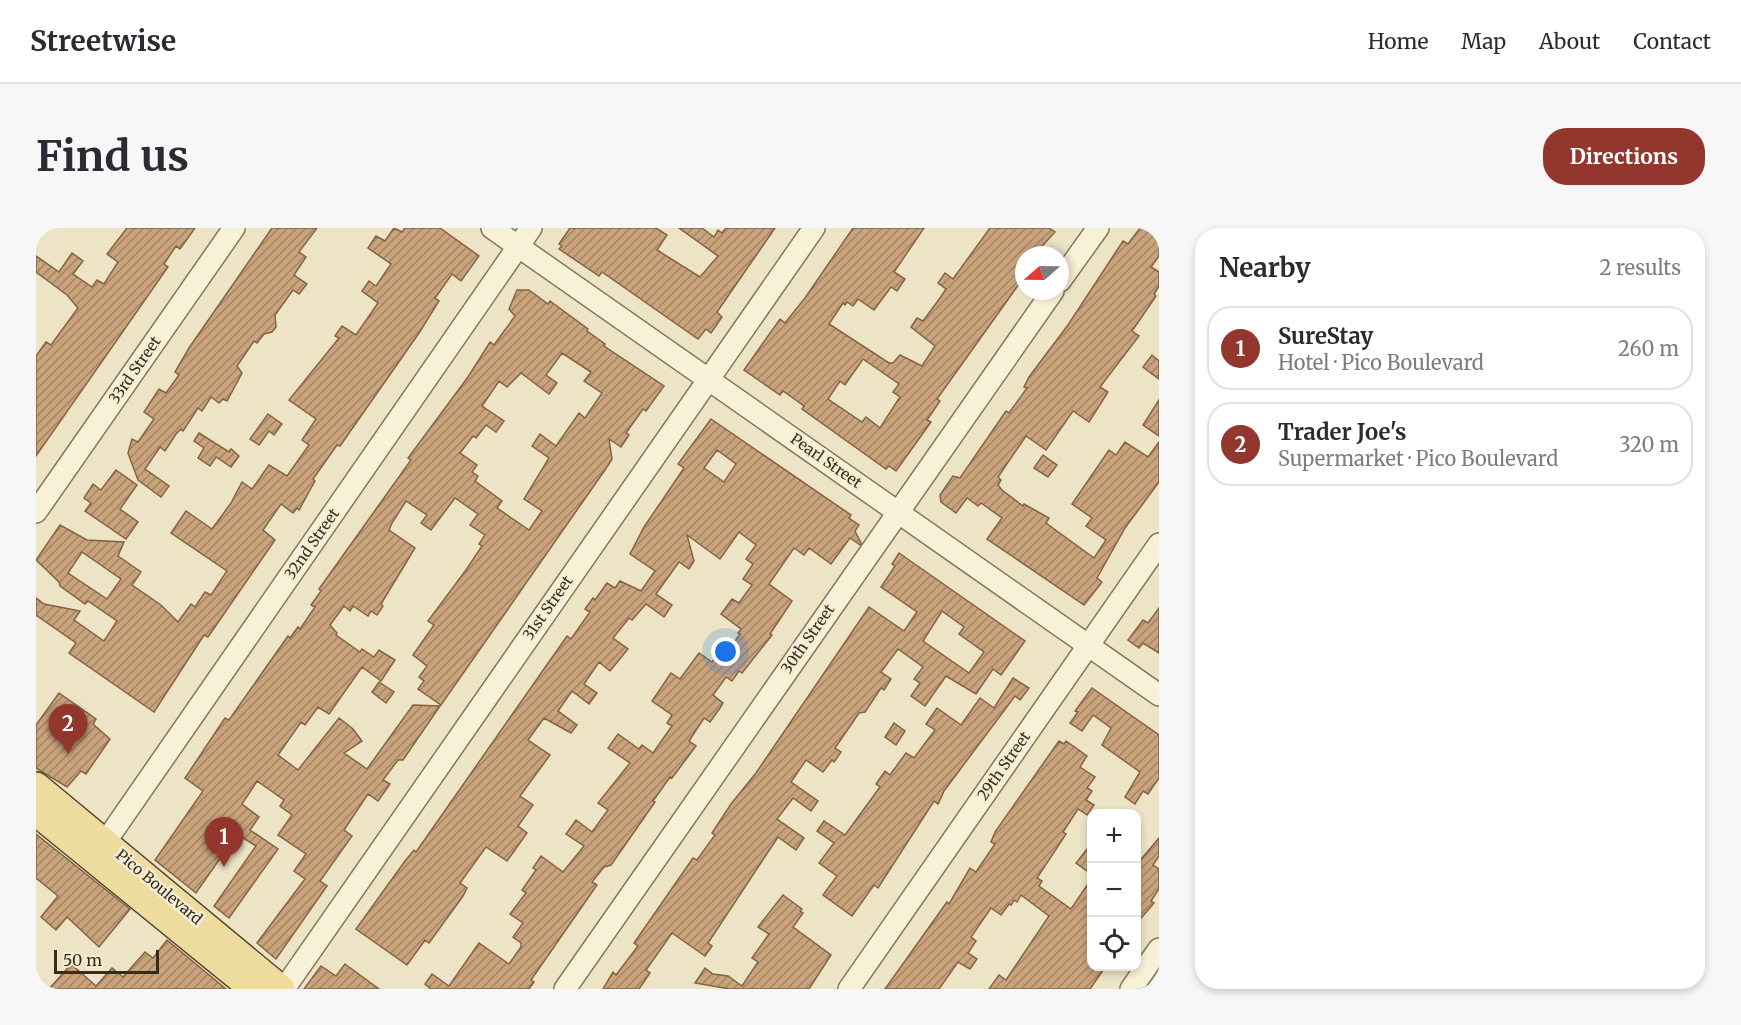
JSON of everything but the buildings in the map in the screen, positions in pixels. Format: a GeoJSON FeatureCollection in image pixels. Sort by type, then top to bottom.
{"type":"FeatureCollection","features":[{"type":"Feature","properties":{"kind":"main road","name":"Pico Boulevard"},"geometry":{"type":"LineString","coordinates":[[36,786],[99,851],[253,989]]}},
{"type":"Feature","properties":{"kind":"main road","name":"Pico Boulevard"},"geometry":{"type":"LineString","coordinates":[[36,812],[99,851],[282,989]]}},
{"type":"Feature","properties":{"kind":"street","name":"33rd Street"},"geometry":{"type":"LineString","coordinates":[[36,512],[234,228]]}},
{"type":"Feature","properties":{"kind":"street","name":"Pearl Street"},"geometry":{"type":"LineString","coordinates":[[492,228],[1159,695]]}},
{"type":"Feature","properties":{"kind":"street","name":"32nd Street"},"geometry":{"type":"LineString","coordinates":[[99,851],[531,228]]}},
{"type":"Feature","properties":{"kind":"street","name":"31st Street"},"geometry":{"type":"LineString","coordinates":[[282,989],[814,228]]}},
{"type":"Feature","properties":{"kind":"street"},"geometry":{"type":"LineString","coordinates":[[1069,268],[1098,228]]}},
{"type":"Feature","properties":{"kind":"street","name":"30th Street"},"geometry":{"type":"LineString","coordinates":[[565,989],[1047,300]]}},
{"type":"Feature","properties":{"kind":"street","name":"29th Street"},"geometry":{"type":"LineString","coordinates":[[849,989],[1159,544]]}},
{"type":"Feature","properties":{"kind":"street"},"geometry":{"type":"LineString","coordinates":[[1131,989],[1159,949]]}},
{"type":"Feature","properties":{"kind":"place","name":"Trader Joe's"},"geometry":{"type":"Point","coordinates":[68,754]}},
{"type":"Feature","properties":{"kind":"place","name":"SureStay"},"geometry":{"type":"Point","coordinates":[224,867]}}]}
